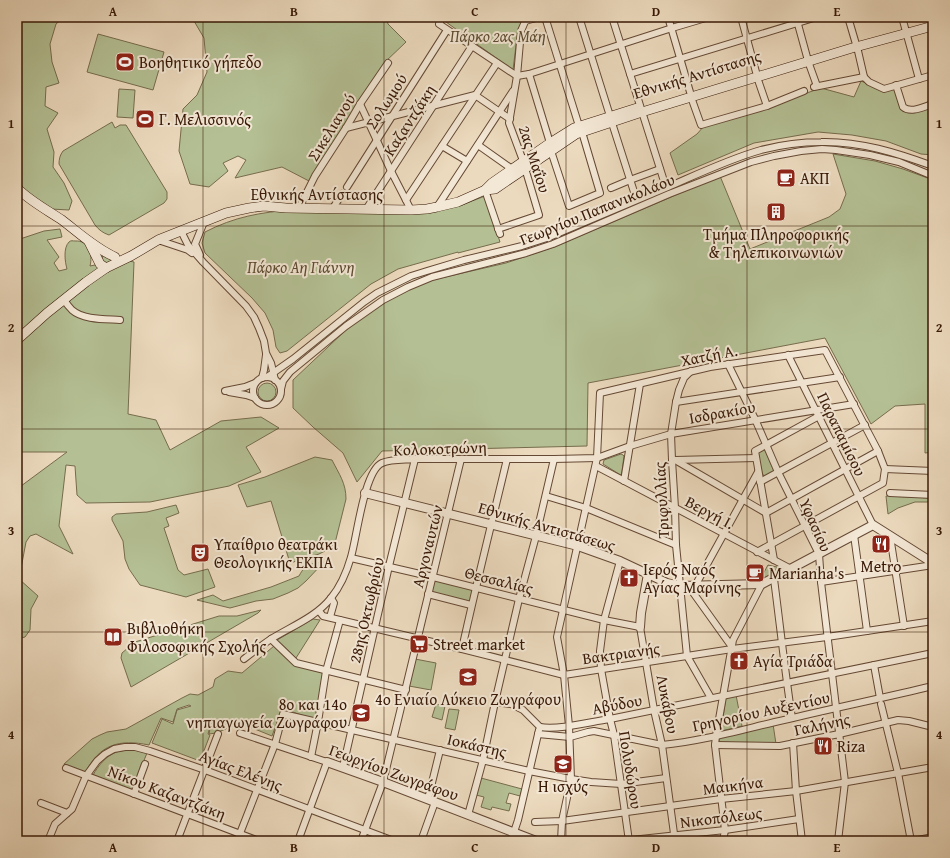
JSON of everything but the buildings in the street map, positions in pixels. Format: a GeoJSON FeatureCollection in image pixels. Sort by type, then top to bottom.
{"type":"FeatureCollection","features":[{"type":"Feature","properties":{"kind":"main road","name":"Εθνικής Αντίστασης"},"geometry":{"type":"LineString","coordinates":[[906,31],[933,21]]}},
{"type":"Feature","properties":{"kind":"main road","name":"Εθνικής Αντίστασης"},"geometry":{"type":"LineString","coordinates":[[104,265],[131,256],[158,240],[226,213],[249,208],[264,206],[286,208],[367,208],[411,210],[437,208],[458,202],[486,190],[495,189],[524,165],[569,132],[856,44],[906,31],[933,26]]}},
{"type":"Feature","properties":{"kind":"main road","name":"Εθνικής Αντίστασης"},"geometry":{"type":"LineString","coordinates":[[486,190],[492,183],[512,169],[524,165]]}},
{"type":"Feature","properties":{"kind":"main road"},"geometry":{"type":"LineString","coordinates":[[17,188],[24,195],[95,244],[103,252],[115,257]]}},
{"type":"Feature","properties":{"kind":"main road"},"geometry":{"type":"LineString","coordinates":[[89,241],[104,265]]}},
{"type":"Feature","properties":{"kind":"main road"},"geometry":{"type":"LineString","coordinates":[[103,252],[104,265]]}},
{"type":"Feature","properties":{"kind":"main road","name":"Εθνικής Αντίστασης"},"geometry":{"type":"LineString","coordinates":[[17,340],[104,265],[115,257],[131,256]]}},
{"type":"Feature","properties":{"kind":"street"},"geometry":{"type":"LineString","coordinates":[[442,17],[438,24],[517,76],[529,74],[709,17]]}},
{"type":"Feature","properties":{"kind":"street"},"geometry":{"type":"LineString","coordinates":[[526,19],[540,17]]}},
{"type":"Feature","properties":{"kind":"street"},"geometry":{"type":"LineString","coordinates":[[529,74],[569,206],[600,193],[545,17]]}},
{"type":"Feature","properties":{"kind":"street"},"geometry":{"type":"LineString","coordinates":[[579,17],[635,195]]}},
{"type":"Feature","properties":{"kind":"street"},"geometry":{"type":"LineString","coordinates":[[612,17],[663,178]]}},
{"type":"Feature","properties":{"kind":"street"},"geometry":{"type":"LineString","coordinates":[[668,17],[700,125],[767,106],[804,91]]}},
{"type":"Feature","properties":{"kind":"street"},"geometry":{"type":"LineString","coordinates":[[741,17],[756,74],[767,106]]}},
{"type":"Feature","properties":{"kind":"street"},"geometry":{"type":"LineString","coordinates":[[630,74],[746,38],[797,20],[817,17]]}},
{"type":"Feature","properties":{"kind":"street"},"geometry":{"type":"LineString","coordinates":[[848,17],[864,76],[869,82],[884,89],[933,75]]}},
{"type":"Feature","properties":{"kind":"street"},"geometry":{"type":"LineString","coordinates":[[902,17],[919,79]]}},
{"type":"Feature","properties":{"kind":"street","name":"2ας Μαΐου"},"geometry":{"type":"LineString","coordinates":[[486,190],[499,231],[539,215],[524,165],[509,123],[517,76],[521,31],[526,19]]}},
{"type":"Feature","properties":{"kind":"street"},"geometry":{"type":"LineString","coordinates":[[797,20],[815,87],[864,76]]}},
{"type":"Feature","properties":{"kind":"street","name":"Σολωμού"},"geometry":{"type":"LineString","coordinates":[[346,187],[447,30]]}},
{"type":"Feature","properties":{"kind":"street","name":"Καζαντζάκη"},"geometry":{"type":"LineString","coordinates":[[367,208],[472,46]]}},
{"type":"Feature","properties":{"kind":"street"},"geometry":{"type":"LineString","coordinates":[[406,200],[496,62]]}},
{"type":"Feature","properties":{"kind":"street","name":"Σικελιανού"},"geometry":{"type":"LineString","coordinates":[[299,208],[315,176],[360,104],[388,63]]}},
{"type":"Feature","properties":{"kind":"street"},"geometry":{"type":"LineString","coordinates":[[896,85],[903,107],[906,110],[933,104]]}},
{"type":"Feature","properties":{"kind":"street"},"geometry":{"type":"LineString","coordinates":[[437,208],[514,88]]}},
{"type":"Feature","properties":{"kind":"street"},"geometry":{"type":"LineString","coordinates":[[346,128],[475,96],[510,118]]}},
{"type":"Feature","properties":{"kind":"street"},"geometry":{"type":"LineString","coordinates":[[360,104],[411,210]]}},
{"type":"Feature","properties":{"kind":"street","name":"Γεωργίου Παπανικολάου"},"geometry":{"type":"LineString","coordinates":[[274,377],[281,368],[364,302],[377,293],[402,280],[445,265],[522,246],[547,238],[721,164],[761,150],[790,144],[834,142],[855,144],[889,151],[933,166]]}},
{"type":"Feature","properties":{"kind":"street"},"geometry":{"type":"LineString","coordinates":[[478,145],[512,169]]}},
{"type":"Feature","properties":{"kind":"street"},"geometry":{"type":"LineString","coordinates":[[442,146],[467,161]]}},
{"type":"Feature","properties":{"kind":"street","name":"Γεωργίου Παπανικολάου"},"geometry":{"type":"LineString","coordinates":[[281,389],[283,381],[290,372],[346,326],[383,300],[408,287],[438,275],[526,253],[553,244],[669,194],[751,162],[800,151],[822,149],[836,150],[870,155],[899,162],[933,176]]}},
{"type":"Feature","properties":{"kind":"street"},"geometry":{"type":"LineString","coordinates":[[611,188],[660,169]]}},
{"type":"Feature","properties":{"kind":"street"},"geometry":{"type":"LineString","coordinates":[[332,208],[342,194]]}},
{"type":"Feature","properties":{"kind":"street"},"geometry":{"type":"LineString","coordinates":[[203,262],[195,244],[204,222]]}},
{"type":"Feature","properties":{"kind":"street"},"geometry":{"type":"LineString","coordinates":[[181,231],[188,245],[250,312],[264,341],[266,353],[264,377]]}},
{"type":"Feature","properties":{"kind":"street"},"geometry":{"type":"LineString","coordinates":[[158,240],[188,250],[203,262]]}},
{"type":"Feature","properties":{"kind":"street"},"geometry":{"type":"LineString","coordinates":[[64,300],[72,310],[81,315],[92,318],[120,320]]}},
{"type":"Feature","properties":{"kind":"street","name":"Χατζή Α."},"geometry":{"type":"LineString","coordinates":[[598,458],[600,393],[691,371],[825,350],[840,377]]}},
{"type":"Feature","properties":{"kind":"street"},"geometry":{"type":"LineString","coordinates":[[266,353],[271,362],[274,377],[281,389],[280,396],[276,401],[272,404],[266,405],[246,395],[225,391],[245,387],[264,377],[274,377]]}},
{"type":"Feature","properties":{"kind":"street","name":"Παραπαμίσου"},"geometry":{"type":"LineString","coordinates":[[788,355],[873,525]]}},
{"type":"Feature","properties":{"kind":"street"},"geometry":{"type":"LineString","coordinates":[[271,362],[281,368]]}},
{"type":"Feature","properties":{"kind":"street","name":"Υφασίου"},"geometry":{"type":"LineString","coordinates":[[728,364],[818,554],[844,782],[838,841]]}},
{"type":"Feature","properties":{"kind":"street","name":"Τριφυλλίας"},"geometry":{"type":"LineString","coordinates":[[691,371],[684,378],[679,390],[672,434],[676,545],[687,656],[711,698]]}},
{"type":"Feature","properties":{"kind":"street"},"geometry":{"type":"LineString","coordinates":[[676,402],[840,377],[878,451],[885,469],[883,482],[757,552]]}},
{"type":"Feature","properties":{"kind":"street"},"geometry":{"type":"LineString","coordinates":[[254,398],[253,388],[255,383]]}},
{"type":"Feature","properties":{"kind":"street"},"geometry":{"type":"LineString","coordinates":[[624,481],[640,384]]}},
{"type":"Feature","properties":{"kind":"street","name":"Ισδρακίου"},"geometry":{"type":"LineString","coordinates":[[598,458],[630,446],[672,434],[755,420],[817,413],[854,404]]}},
{"type":"Feature","properties":{"kind":"street"},"geometry":{"type":"LineString","coordinates":[[774,560],[755,451],[817,413]]}},
{"type":"Feature","properties":{"kind":"street"},"geometry":{"type":"LineString","coordinates":[[760,482],[865,425]]}},
{"type":"Feature","properties":{"kind":"street"},"geometry":{"type":"LineString","coordinates":[[766,513],[878,451]]}},
{"type":"Feature","properties":{"kind":"street"},"geometry":{"type":"LineString","coordinates":[[561,841],[562,821],[571,779],[570,737],[564,675],[557,637],[598,458]]}},
{"type":"Feature","properties":{"kind":"street","name":"Κολοκοτρώνη"},"geometry":{"type":"LineString","coordinates":[[244,659],[271,639],[319,611],[340,584],[351,558],[365,493],[375,470],[381,464],[399,460],[416,459],[598,458]]}},
{"type":"Feature","properties":{"kind":"street"},"geometry":{"type":"LineString","coordinates":[[673,460],[756,458]]}},
{"type":"Feature","properties":{"kind":"street","name":"28ης Οκτωβρίου"},"geometry":{"type":"LineString","coordinates":[[343,767],[389,566],[416,459]]}},
{"type":"Feature","properties":{"kind":"street","name":"Αργοναυτών"},"geometry":{"type":"LineString","coordinates":[[361,841],[383,782],[394,740],[461,459]]}},
{"type":"Feature","properties":{"kind":"street"},"geometry":{"type":"LineString","coordinates":[[462,649],[475,588],[492,525],[507,459]]}},
{"type":"Feature","properties":{"kind":"street"},"geometry":{"type":"LineString","coordinates":[[468,815],[483,760],[519,599],[546,496],[554,459]]}},
{"type":"Feature","properties":{"kind":"street"},"geometry":{"type":"LineString","coordinates":[[673,460],[766,513]]}},
{"type":"Feature","properties":{"kind":"street","name":"Βεργή Ι."},"geometry":{"type":"LineString","coordinates":[[596,466],[791,569]]}},
{"type":"Feature","properties":{"kind":"street"},"geometry":{"type":"LineString","coordinates":[[885,469],[932,471],[933,482]]}},
{"type":"Feature","properties":{"kind":"street"},"geometry":{"type":"LineString","coordinates":[[732,648],[692,586],[724,534],[758,472]]}},
{"type":"Feature","properties":{"kind":"street","name":"Εθνικής Αντιστάσεως"},"geometry":{"type":"LineString","coordinates":[[365,493],[404,504],[578,546],[620,561],[667,583],[680,586],[762,584],[774,579],[873,525]]}},
{"type":"Feature","properties":{"kind":"street"},"geometry":{"type":"LineString","coordinates":[[890,493],[933,495]]}},
{"type":"Feature","properties":{"kind":"street"},"geometry":{"type":"LineString","coordinates":[[546,496],[586,508],[676,545]]}},
{"type":"Feature","properties":{"kind":"street"},"geometry":{"type":"LineString","coordinates":[[873,525],[933,564]]}},
{"type":"Feature","properties":{"kind":"street"},"geometry":{"type":"LineString","coordinates":[[854,535],[866,631]]}},
{"type":"Feature","properties":{"kind":"street"},"geometry":{"type":"LineString","coordinates":[[890,536],[904,626]]}},
{"type":"Feature","properties":{"kind":"street","name":"Θεσσαλίας"},"geometry":{"type":"LineString","coordinates":[[351,558],[389,566],[604,620],[640,627]]}},
{"type":"Feature","properties":{"kind":"street","name":"Πολυδώρου"},"geometry":{"type":"LineString","coordinates":[[620,561],[604,620],[600,651],[601,668],[614,735],[629,841]]}},
{"type":"Feature","properties":{"kind":"street"},"geometry":{"type":"LineString","coordinates":[[821,582],[933,564]]}},
{"type":"Feature","properties":{"kind":"street","name":"Λυκάβου"},"geometry":{"type":"LineString","coordinates":[[648,574],[640,627],[654,710],[662,744],[675,838]]}},
{"type":"Feature","properties":{"kind":"street"},"geometry":{"type":"LineString","coordinates":[[774,579],[792,718]]}},
{"type":"Feature","properties":{"kind":"street"},"geometry":{"type":"LineString","coordinates":[[723,841],[725,830],[716,736],[733,640],[762,584]]}},
{"type":"Feature","properties":{"kind":"street"},"geometry":{"type":"LineString","coordinates":[[428,594],[471,605]]}},
{"type":"Feature","properties":{"kind":"street"},"geometry":{"type":"LineString","coordinates":[[330,598],[334,603],[330,617]]}},
{"type":"Feature","properties":{"kind":"street","name":"Βακτριανής"},"geometry":{"type":"LineString","coordinates":[[319,611],[323,616],[418,638],[564,675],[732,648],[783,643],[933,621]]}},
{"type":"Feature","properties":{"kind":"street"},"geometry":{"type":"LineString","coordinates":[[311,757],[326,671],[340,620]]}},
{"type":"Feature","properties":{"kind":"street"},"geometry":{"type":"LineString","coordinates":[[271,639],[296,663],[406,690]]}},
{"type":"Feature","properties":{"kind":"street","name":"Αβύδου"},"geometry":{"type":"LineString","coordinates":[[540,727],[569,726],[610,719],[933,652]]}},
{"type":"Feature","properties":{"kind":"street"},"geometry":{"type":"LineString","coordinates":[[874,665],[912,841],[933,837]]}},
{"type":"Feature","properties":{"kind":"street","name":"Γρηγορίου Αυξεντίου"},"geometry":{"type":"LineString","coordinates":[[570,737],[594,731],[662,744],[716,736],[836,708],[881,701],[933,686]]}},
{"type":"Feature","properties":{"kind":"street"},"geometry":{"type":"LineString","coordinates":[[495,702],[511,704],[523,710],[540,727],[518,820],[510,841]]}},
{"type":"Feature","properties":{"kind":"street","name":"Ιοκάστης"},"geometry":{"type":"LineString","coordinates":[[274,744],[283,714],[529,771],[571,779],[621,784],[666,778]]}},
{"type":"Feature","properties":{"kind":"street","name":"Γαλήνης"},"geometry":{"type":"LineString","coordinates":[[716,745],[777,746],[793,744],[898,720],[933,727]]}},
{"type":"Feature","properties":{"kind":"street","name":"Γεωργίου Ζωγράφου"},"geometry":{"type":"LineString","coordinates":[[240,733],[343,767],[536,841]]}},
{"type":"Feature","properties":{"kind":"street"},"geometry":{"type":"LineString","coordinates":[[177,841],[218,734]]}},
{"type":"Feature","properties":{"kind":"street"},"geometry":{"type":"LineString","coordinates":[[538,734],[570,737]]}},
{"type":"Feature","properties":{"kind":"street"},"geometry":{"type":"LineString","coordinates":[[237,841],[274,744]]}},
{"type":"Feature","properties":{"kind":"street"},"geometry":{"type":"LineString","coordinates":[[793,744],[796,791],[802,841]]}},
{"type":"Feature","properties":{"kind":"street","name":"Αγίας Ελένης"},"geometry":{"type":"LineString","coordinates":[[48,841],[55,824],[72,809],[86,776],[97,761],[114,749],[125,747],[142,748],[205,770],[394,841]]}},
{"type":"Feature","properties":{"kind":"street"},"geometry":{"type":"LineString","coordinates":[[421,841],[431,801],[440,750]]}},
{"type":"Feature","properties":{"kind":"street"},"geometry":{"type":"LineString","coordinates":[[298,841],[327,762]]}},
{"type":"Feature","properties":{"kind":"street"},"geometry":{"type":"LineString","coordinates":[[134,794],[145,764]]}},
{"type":"Feature","properties":{"kind":"street","name":"Μαικήνα"},"geometry":{"type":"LineString","coordinates":[[536,822],[562,821],[721,799],[796,791],[933,767]]}},
{"type":"Feature","properties":{"kind":"street","name":"Νίκου Καζαντζάκη"},"geometry":{"type":"LineString","coordinates":[[66,768],[259,841]]}},
{"type":"Feature","properties":{"kind":"street"},"geometry":{"type":"LineString","coordinates":[[41,803],[67,813]]}},
{"type":"Feature","properties":{"kind":"street","name":"Νικοπόλεως"},"geometry":{"type":"LineString","coordinates":[[622,841],[675,838],[799,819]]}},
{"type":"Feature","properties":{"kind":"green space"},"geometry":{"type":"Polygon","coordinates":[[[17,17],[64,17],[56,24],[50,44],[52,62],[59,83],[46,87],[45,106],[58,113],[47,129],[54,152],[53,167],[64,183],[72,201],[69,210],[51,209],[28,194],[17,181],[17,17]]]}},
{"type":"Feature","properties":{"kind":"green space"},"geometry":{"type":"Polygon","coordinates":[[[190,17],[386,17],[388,24],[406,42],[384,63],[309,181],[282,167],[235,178],[246,160],[238,156],[223,163],[228,171],[209,187],[190,184],[179,151],[183,109],[197,95],[207,72],[204,38],[190,17]]]}},
{"type":"Feature","properties":{"kind":"green space","name":"Πάρκο 2ας Μάη"},"geometry":{"type":"Polygon","coordinates":[[[448,17],[525,17],[518,29],[513,70],[446,22],[448,17]]]}},
{"type":"Feature","properties":{"kind":"green space","name":"Βοηθητικό γήπεδο"},"geometry":{"type":"Polygon","coordinates":[[[98,34],[164,52],[153,90],[87,72],[98,34]]]}},
{"type":"Feature","properties":{"kind":"green space"},"geometry":{"type":"Polygon","coordinates":[[[861,81],[884,90],[895,87],[905,110],[933,105],[933,155],[921,154],[886,141],[852,135],[818,132],[754,143],[678,175],[670,153],[697,134],[704,126],[767,107],[821,88],[854,97],[861,81]]]}},
{"type":"Feature","properties":{"kind":"green space","name":"Βοηθητικό γήπεδο"},"geometry":{"type":"Polygon","coordinates":[[[119,89],[135,90],[133,118],[117,117],[119,89]]]}},
{"type":"Feature","properties":{"kind":"green space"},"geometry":{"type":"Polygon","coordinates":[[[112,122],[115,128],[120,125],[126,125],[167,192],[167,199],[164,203],[109,235],[101,231],[95,225],[59,164],[63,151],[112,122]]]}},
{"type":"Feature","properties":{"kind":"green space"},"geometry":{"type":"Polygon","coordinates":[[[833,154],[875,161],[933,180],[933,452],[925,453],[925,404],[895,406],[871,424],[825,338],[588,383],[587,446],[382,451],[357,482],[343,453],[293,408],[293,380],[347,329],[375,306],[401,291],[428,281],[506,263],[554,247],[720,176],[750,249],[829,217],[840,209],[846,194],[833,154]]]}},
{"type":"Feature","properties":{"kind":"green space","name":"Πάρκο Αη Γιάννη"},"geometry":{"type":"Polygon","coordinates":[[[485,196],[500,242],[398,269],[371,284],[287,351],[280,353],[276,347],[273,330],[265,313],[252,298],[205,253],[202,243],[205,232],[237,219],[270,212],[462,205],[485,196]]]}},
{"type":"Feature","properties":{"kind":"green space"},"geometry":{"type":"Polygon","coordinates":[[[60,229],[62,237],[47,240],[59,257],[54,263],[59,271],[67,269],[65,251],[67,245],[71,241],[80,241],[87,246],[91,257],[90,266],[100,264],[103,255],[134,262],[128,414],[156,420],[170,450],[221,421],[261,417],[279,428],[246,447],[261,472],[229,486],[150,502],[86,503],[77,495],[75,466],[66,465],[59,526],[73,554],[36,534],[30,536],[26,542],[19,579],[38,596],[31,609],[30,630],[25,637],[17,639],[17,489],[67,452],[17,452],[17,240],[44,231],[60,229]]]}},
{"type":"Feature","properties":{"kind":"green space"},"geometry":{"type":"Polygon","coordinates":[[[267,383],[273,386],[276,392],[273,398],[267,401],[261,398],[258,392],[261,386],[267,383]]]}},
{"type":"Feature","properties":{"kind":"green space"},"geometry":{"type":"Polygon","coordinates":[[[765,450],[774,471],[764,476],[760,470],[757,454],[765,450]]]}},
{"type":"Feature","properties":{"kind":"green space"},"geometry":{"type":"Polygon","coordinates":[[[621,454],[624,456],[621,475],[603,464],[604,460],[621,454]]]}},
{"type":"Feature","properties":{"kind":"green space"},"geometry":{"type":"Polygon","coordinates":[[[315,457],[332,460],[340,474],[346,493],[346,499],[335,543],[329,549],[319,554],[290,563],[271,501],[247,507],[238,485],[265,477],[315,457]]]}},
{"type":"Feature","properties":{"kind":"green space"},"geometry":{"type":"Polygon","coordinates":[[[886,496],[933,498],[933,502],[915,502],[898,508],[888,514],[886,496]]]}},
{"type":"Feature","properties":{"kind":"green space"},"geometry":{"type":"Polygon","coordinates":[[[176,505],[179,513],[166,518],[169,526],[164,528],[178,570],[184,575],[208,569],[215,587],[186,597],[140,585],[129,569],[125,559],[123,541],[112,520],[112,517],[116,514],[147,512],[176,505]]]}},
{"type":"Feature","properties":{"kind":"green space"},"geometry":{"type":"Polygon","coordinates":[[[324,562],[298,588],[273,599],[256,601],[230,608],[197,600],[213,595],[223,601],[271,587],[299,576],[306,566],[324,562]]]}},
{"type":"Feature","properties":{"kind":"green space"},"geometry":{"type":"Polygon","coordinates":[[[768,565],[777,567],[770,583],[758,583],[768,565]]]}},
{"type":"Feature","properties":{"kind":"green space"},"geometry":{"type":"Polygon","coordinates":[[[433,577],[475,588],[471,605],[428,594],[433,577]]]}},
{"type":"Feature","properties":{"kind":"green space"},"geometry":{"type":"Polygon","coordinates":[[[261,610],[131,687],[121,658],[122,653],[135,642],[219,616],[237,616],[261,610]]]}},
{"type":"Feature","properties":{"kind":"green space"},"geometry":{"type":"Polygon","coordinates":[[[313,619],[320,620],[296,658],[277,640],[313,619]]]}},
{"type":"Feature","properties":{"kind":"green space"},"geometry":{"type":"Polygon","coordinates":[[[274,646],[292,664],[323,673],[316,720],[284,709],[280,714],[272,736],[240,723],[216,733],[209,734],[211,723],[208,734],[210,735],[200,761],[152,743],[162,719],[173,724],[177,710],[191,706],[189,705],[177,709],[173,722],[161,718],[149,745],[128,743],[111,746],[97,756],[85,773],[64,764],[92,739],[107,732],[126,729],[190,694],[198,695],[213,687],[215,679],[228,671],[242,673],[274,646]]]}},
{"type":"Feature","properties":{"kind":"green space"},"geometry":{"type":"Polygon","coordinates":[[[415,659],[436,663],[431,690],[409,686],[415,659]]]}},
{"type":"Feature","properties":{"kind":"green space"},"geometry":{"type":"Polygon","coordinates":[[[736,695],[742,726],[721,731],[726,697],[736,695]]]}},
{"type":"Feature","properties":{"kind":"green space"},"geometry":{"type":"Polygon","coordinates":[[[436,704],[445,706],[442,720],[432,717],[436,704]]]}},
{"type":"Feature","properties":{"kind":"green space"},"geometry":{"type":"Polygon","coordinates":[[[449,709],[459,710],[455,730],[445,728],[449,709]]]}},
{"type":"Feature","properties":{"kind":"green space"},"geometry":{"type":"Polygon","coordinates":[[[773,724],[776,744],[719,742],[719,737],[773,724]]]}},
{"type":"Feature","properties":{"kind":"green space"},"geometry":{"type":"Polygon","coordinates":[[[135,750],[147,753],[132,790],[93,775],[109,756],[116,752],[135,750]]]}},
{"type":"Feature","properties":{"kind":"green space"},"geometry":{"type":"Polygon","coordinates":[[[481,778],[522,789],[520,796],[509,793],[506,803],[511,804],[509,811],[492,807],[491,810],[481,807],[484,797],[476,795],[481,778]]]}},
{"type":"Feature","properties":{"kind":"place","name":"Βοηθητικό γήπεδο"},"geometry":{"type":"Point","coordinates":[125,62]}},
{"type":"Feature","properties":{"kind":"place","name":"Γ. Μελισσινός"},"geometry":{"type":"Point","coordinates":[145,119]}},
{"type":"Feature","properties":{"kind":"place","name":"ΑΚΠ"},"geometry":{"type":"Point","coordinates":[786,178]}},
{"type":"Feature","properties":{"kind":"place","name":"Τμήμα Πληροφορικής & Τηλεπικοινωνιών"},"geometry":{"type":"Point","coordinates":[776,212]}},
{"type":"Feature","properties":{"kind":"place","name":"Metro"},"geometry":{"type":"Point","coordinates":[881,544]}},
{"type":"Feature","properties":{"kind":"place","name":"Υπαίθριο θεατράκι Θεολογικής ΕΚΠΑ"},"geometry":{"type":"Point","coordinates":[200,553]}},
{"type":"Feature","properties":{"kind":"place","name":"Marianha's"},"geometry":{"type":"Point","coordinates":[755,573]}},
{"type":"Feature","properties":{"kind":"place","name":"Ιερός Ναός Αγίας Μαρίνης"},"geometry":{"type":"Point","coordinates":[629,578]}},
{"type":"Feature","properties":{"kind":"place","name":"Βιβλιοθήκη Φιλοσοφικής Σχολής"},"geometry":{"type":"Point","coordinates":[113,637]}},
{"type":"Feature","properties":{"kind":"place","name":"Street market"},"geometry":{"type":"Point","coordinates":[419,644]}},
{"type":"Feature","properties":{"kind":"place","name":"Αγία Τριάδα"},"geometry":{"type":"Point","coordinates":[739,661]}},
{"type":"Feature","properties":{"kind":"place","name":"4ο Ενιαίο Λύκειο Ζωγράφου"},"geometry":{"type":"Point","coordinates":[468,677]}},
{"type":"Feature","properties":{"kind":"place","name":"8ο και 14ο νηπιαγωγεία Ζωγράφου"},"geometry":{"type":"Point","coordinates":[361,713]}},
{"type":"Feature","properties":{"kind":"place","name":"Riza"},"geometry":{"type":"Point","coordinates":[823,746]}},
{"type":"Feature","properties":{"kind":"place","name":"Η ισχύς"},"geometry":{"type":"Point","coordinates":[563,764]}}]}
